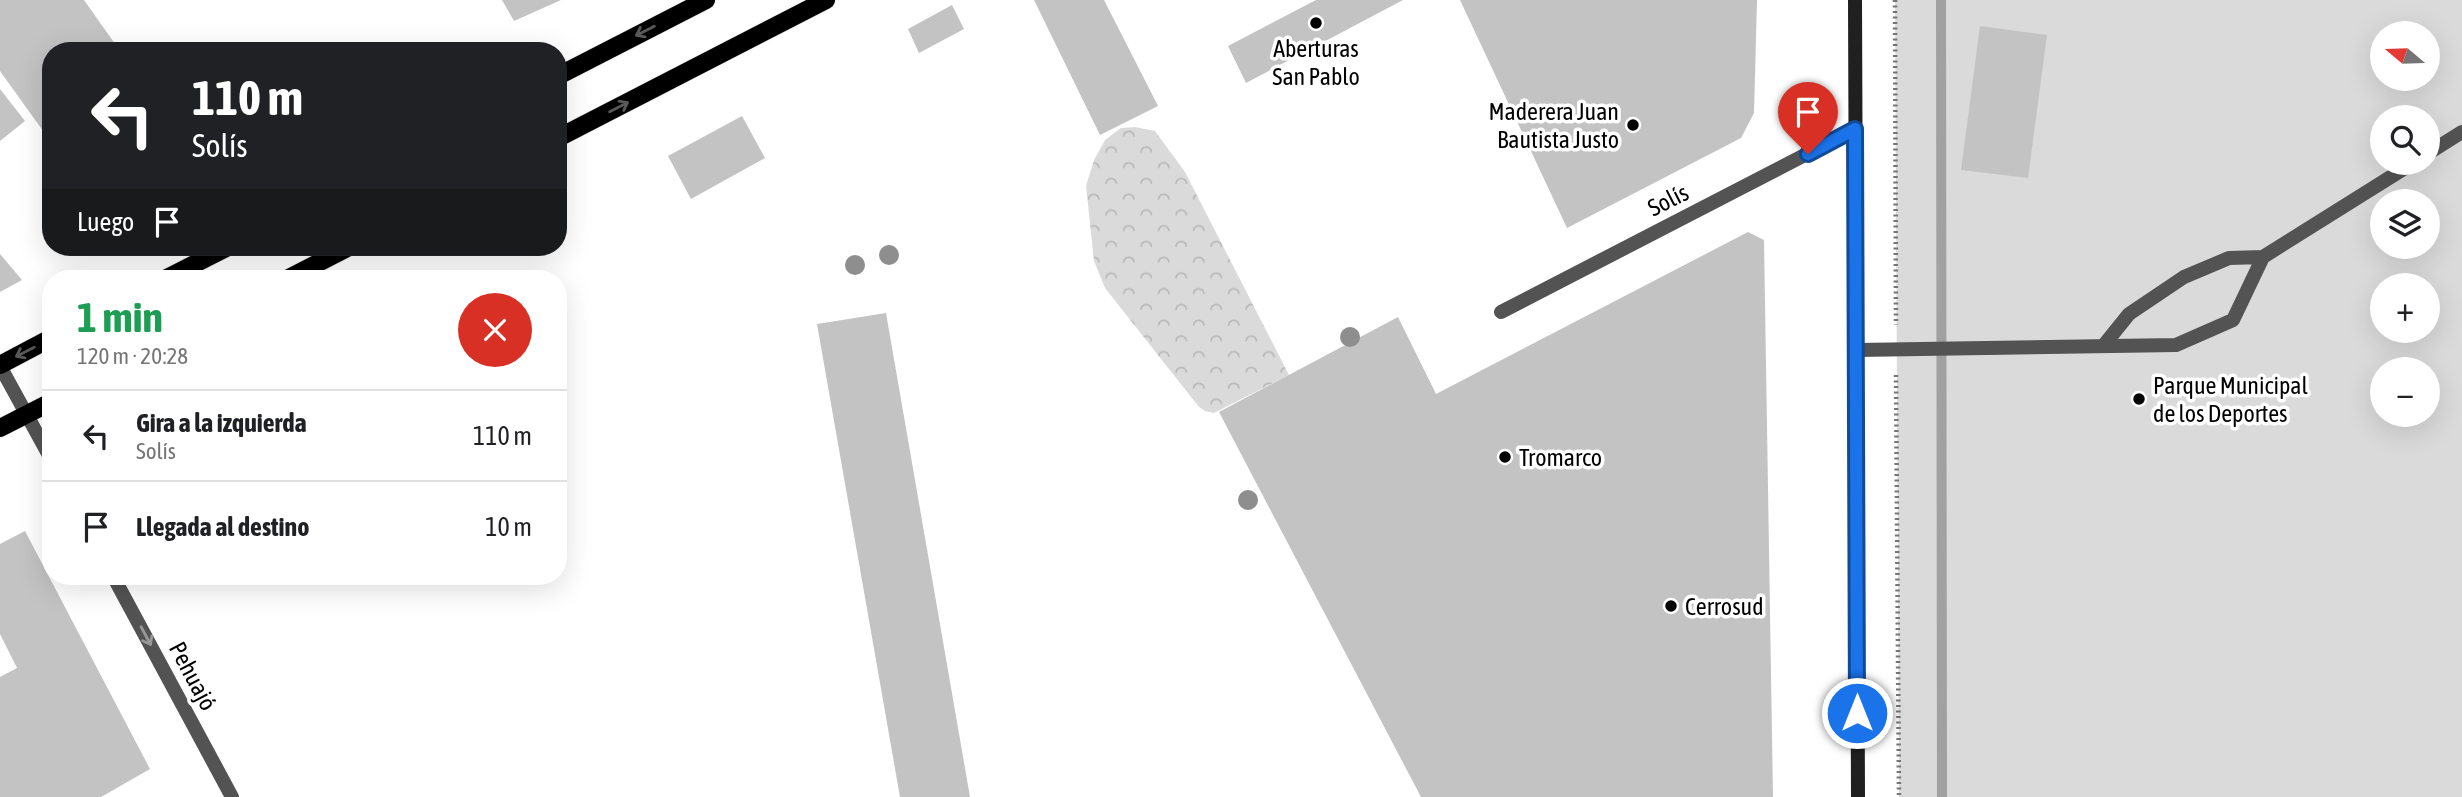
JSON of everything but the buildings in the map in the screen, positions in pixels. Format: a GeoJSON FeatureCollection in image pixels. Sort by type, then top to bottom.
{"type":"FeatureCollection","features":[{"type":"Feature","properties":{"kind":"main road"},"geometry":{"type":"LineString","coordinates":[[567,71],[706,0]]}},
{"type":"Feature","properties":{"kind":"main road"},"geometry":{"type":"LineString","coordinates":[[567,133],[826,0]]}},
{"type":"Feature","properties":{"kind":"main road"},"geometry":{"type":"LineString","coordinates":[[183,270],[210,256]]}},
{"type":"Feature","properties":{"kind":"main road"},"geometry":{"type":"LineString","coordinates":[[304,270],[332,256]]}},
{"type":"Feature","properties":{"kind":"main road"},"geometry":{"type":"LineString","coordinates":[[0,365],[42,343]]}},
{"type":"Feature","properties":{"kind":"main road"},"geometry":{"type":"LineString","coordinates":[[0,428],[42,406]]}},
{"type":"Feature","properties":{"kind":"street"},"geometry":{"type":"LineString","coordinates":[[1855,0],[1858,797]]}},
{"type":"Feature","properties":{"kind":"street","name":"Solís"},"geometry":{"type":"LineString","coordinates":[[1501,312],[1855,129]]}},
{"type":"Feature","properties":{"kind":"street"},"geometry":{"type":"LineString","coordinates":[[2440,145],[2462,132]]}},
{"type":"Feature","properties":{"kind":"street"},"geometry":{"type":"LineString","coordinates":[[2105,345],[2129,314],[2184,277],[2229,258],[2263,257],[2394,175]]}},
{"type":"Feature","properties":{"kind":"street"},"geometry":{"type":"LineString","coordinates":[[1857,350],[2176,345],[2233,320],[2263,257]]}},
{"type":"Feature","properties":{"kind":"street"},"geometry":{"type":"LineString","coordinates":[[0,365],[42,443]]}},
{"type":"Feature","properties":{"kind":"street","name":"Pehuajó"},"geometry":{"type":"LineString","coordinates":[[118,585],[232,797]]}},
{"type":"Feature","properties":{"kind":"path"},"geometry":{"type":"LineString","coordinates":[[1895,0],[1899,797]]}},
{"type":"Feature","properties":{"kind":"green space","name":"Parque Municipal de los Deportes"},"geometry":{"type":"Polygon","coordinates":[[[1895,0],[2462,0],[2462,797],[1899,797],[1895,0]]]}},
{"type":"Feature","properties":{"kind":"green space"},"geometry":{"type":"Polygon","coordinates":[[[1135,127],[1155,131],[1185,172],[1289,375],[1214,413],[1199,407],[1105,288],[1094,261],[1086,186],[1094,160],[1105,140],[1121,128],[1135,127]]]}},
{"type":"Feature","properties":{"kind":"waterway"},"geometry":{"type":"LineString","coordinates":[[1941,0],[1942,797]]}},
{"type":"Feature","properties":{"kind":"place","name":"Aberturas San Pablo"},"geometry":{"type":"Point","coordinates":[1316,23]}},
{"type":"Feature","properties":{"kind":"place","name":"Maderera Juan Bautista Justo"},"geometry":{"type":"Point","coordinates":[1633,125]}},
{"type":"Feature","properties":{"kind":"place","name":"Parque Municipal de los Deportes"},"geometry":{"type":"Point","coordinates":[2139,399]}},
{"type":"Feature","properties":{"kind":"place","name":"Tromarco"},"geometry":{"type":"Point","coordinates":[1505,457]}},
{"type":"Feature","properties":{"kind":"place","name":"Cerrosud"},"geometry":{"type":"Point","coordinates":[1671,606]}},
{"type":"Feature","properties":{"kind":"route"},"geometry":{"type":"LineString","coordinates":[[1808,154],[1855,129],[1857,713]]}}]}
